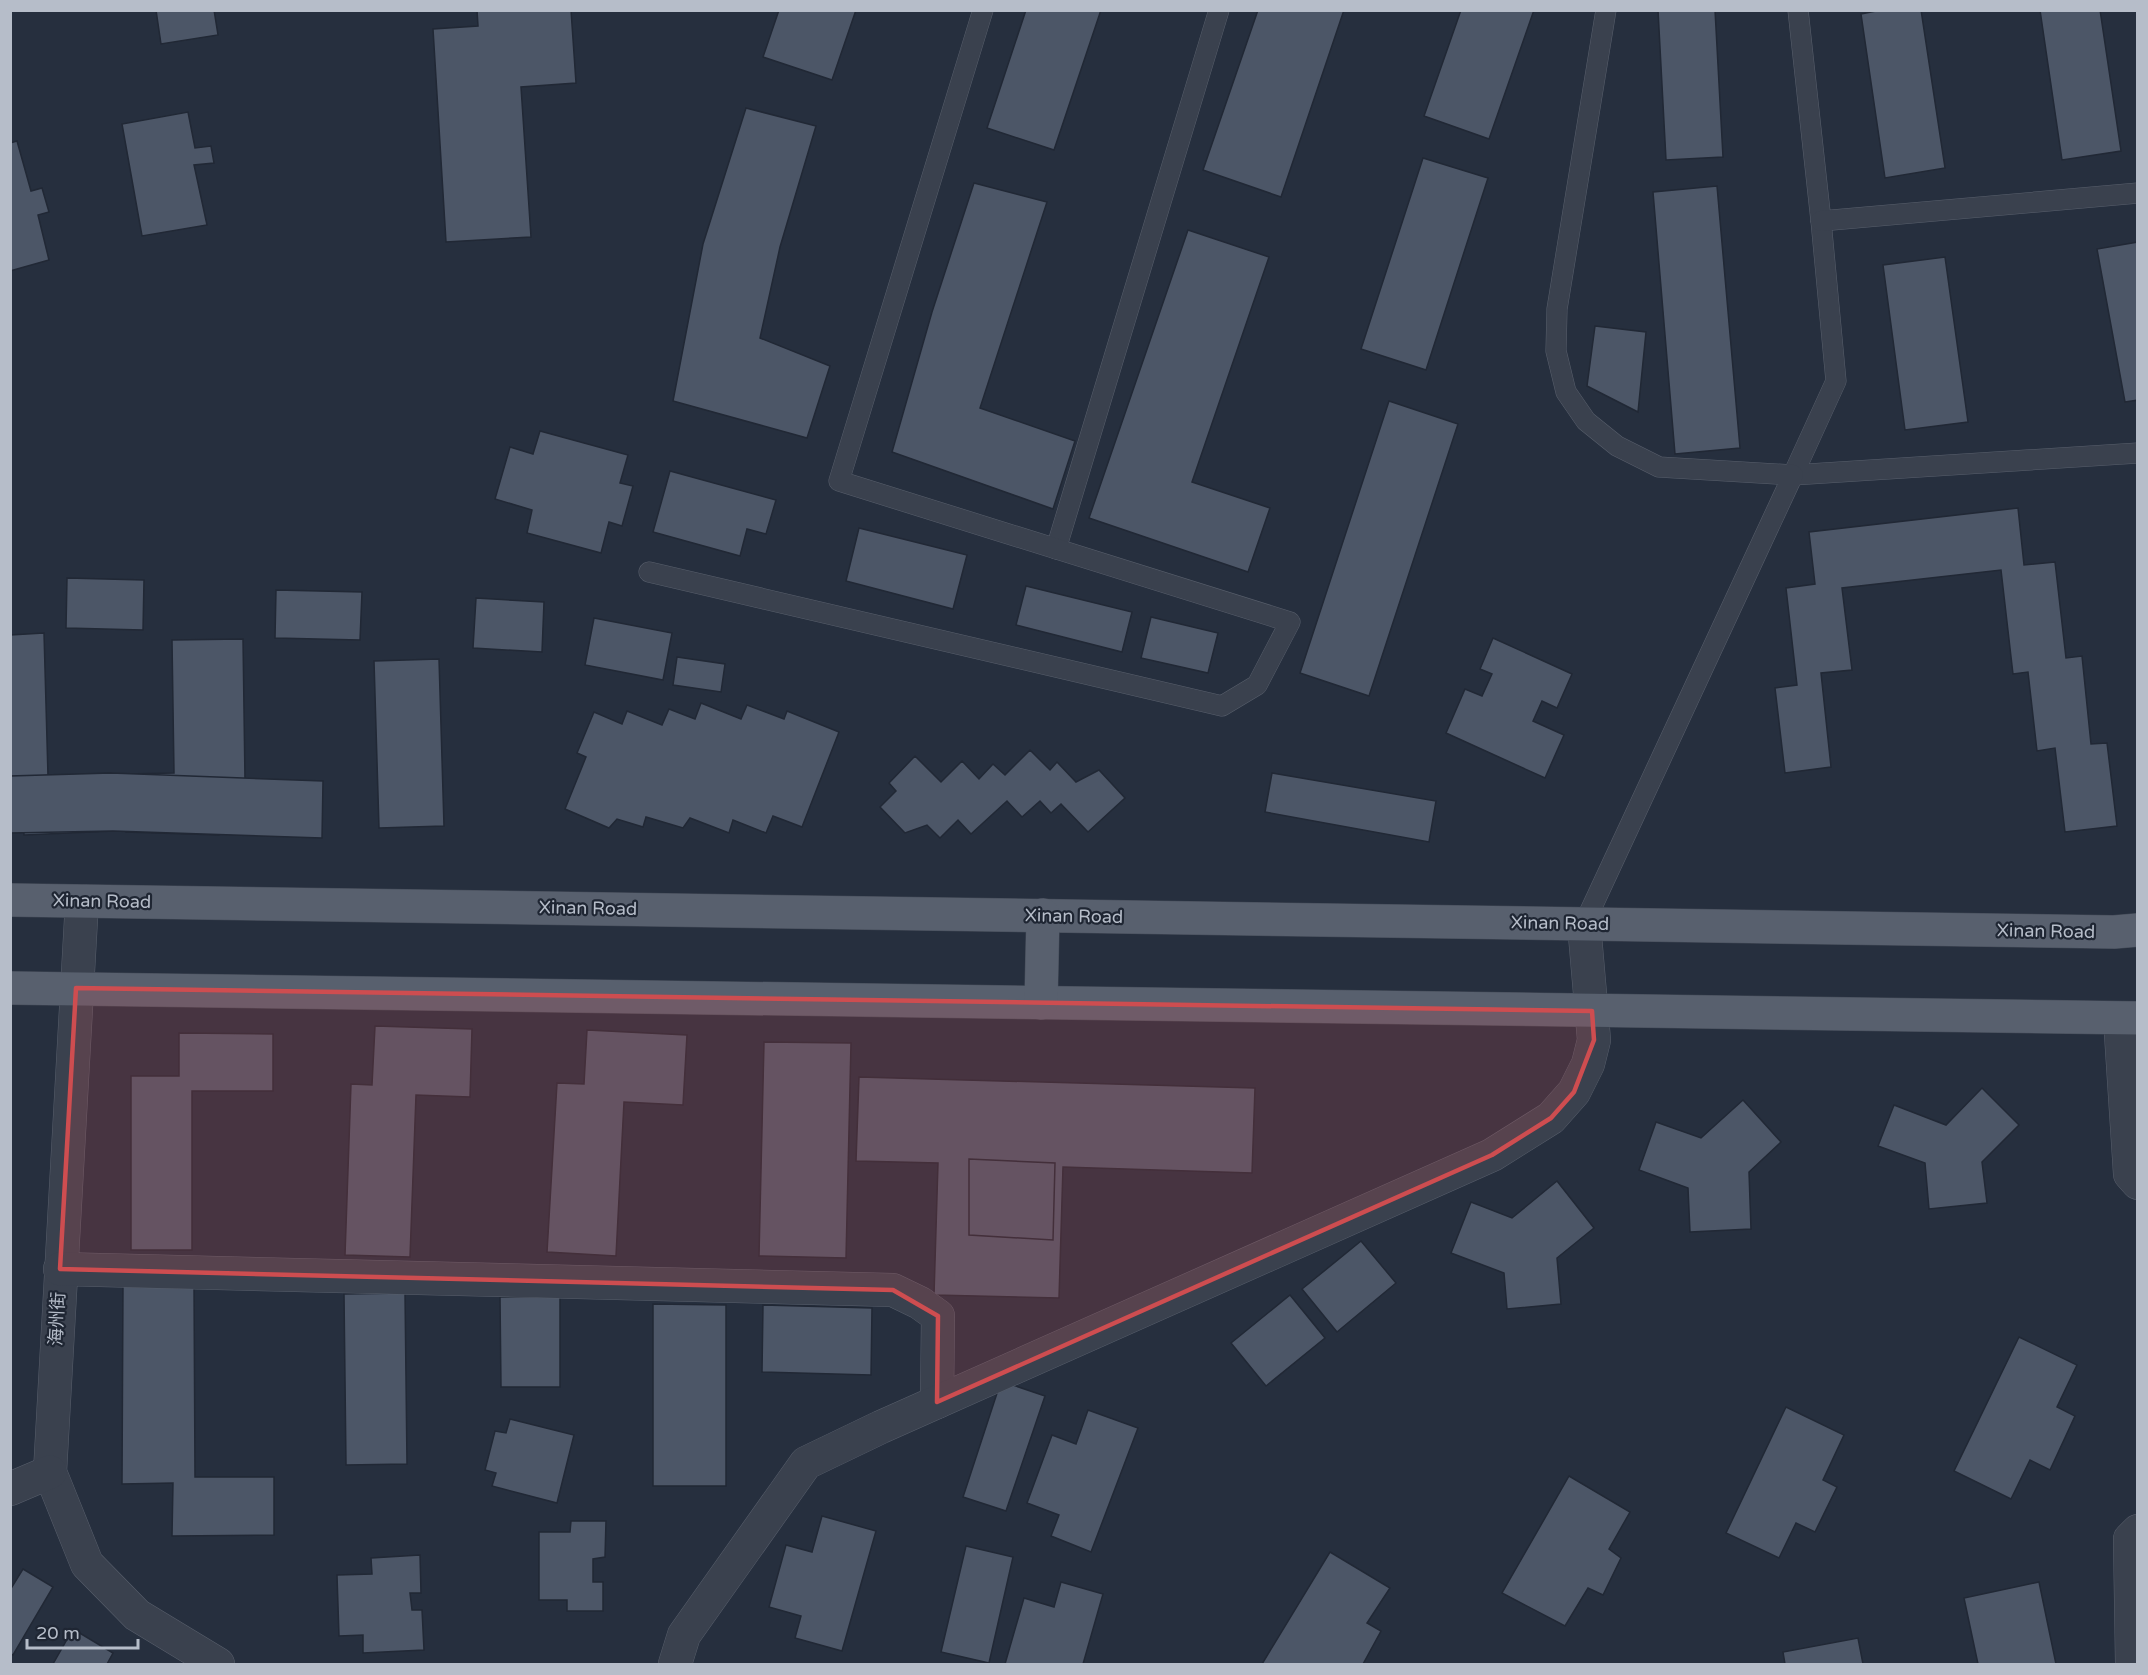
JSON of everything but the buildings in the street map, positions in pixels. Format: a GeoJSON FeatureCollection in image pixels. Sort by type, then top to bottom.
{"type":"FeatureCollection","features":[{"type":"Feature","properties":{"kind":"main road","name":"Xinan Road"},"geometry":{"type":"LineString","coordinates":[[10,900],[2114,932],[2138,930]]}},
{"type":"Feature","properties":{"kind":"main road"},"geometry":{"type":"LineString","coordinates":[[1041,1003],[1044,915]]}},
{"type":"Feature","properties":{"kind":"main road"},"geometry":{"type":"LineString","coordinates":[[10,988],[2129,1019]]}},
{"type":"Feature","properties":{"kind":"street","name":"海州街"},"geometry":{"type":"LineString","coordinates":[[82,901],[50,1472],[87,1564],[137,1615],[218,1665]]}},
{"type":"Feature","properties":{"kind":"street"},"geometry":{"type":"LineString","coordinates":[[675,1665],[684,1635],[806,1463],[937,1402],[1492,1155],[1551,1118],[1574,1092],[1588,1064],[1594,1040],[1584,924]]}},
{"type":"Feature","properties":{"kind":"street"},"geometry":{"type":"LineString","coordinates":[[2129,1019],[2130,1174],[2138,1184]]}},
{"type":"Feature","properties":{"kind":"street"},"geometry":{"type":"LineString","coordinates":[[60,1269],[893,1290],[920,1303],[938,1316],[937,1402]]}},
{"type":"Feature","properties":{"kind":"street"},"geometry":{"type":"LineString","coordinates":[[10,1489],[50,1472]]}},
{"type":"Feature","properties":{"kind":"street"},"geometry":{"type":"LineString","coordinates":[[2132,1665],[2130,1539],[2138,1530]]}},
{"type":"Feature","properties":{"kind":"lane"},"geometry":{"type":"LineString","coordinates":[[649,572],[1222,706],[1257,685],[1290,622],[839,480],[983,10]]}},
{"type":"Feature","properties":{"kind":"lane"},"geometry":{"type":"LineString","coordinates":[[1056,549],[1219,10]]}},
{"type":"Feature","properties":{"kind":"lane"},"geometry":{"type":"LineString","coordinates":[[1606,10],[1557,309],[1556,351],[1566,392],[1586,422],[1617,446],[1659,467],[1793,475],[2138,453]]}},
{"type":"Feature","properties":{"kind":"lane"},"geometry":{"type":"LineString","coordinates":[[1584,924],[1836,381],[1798,10]]}},
{"type":"Feature","properties":{"kind":"lane"},"geometry":{"type":"LineString","coordinates":[[1821,221],[2138,194]]}},
{"type":"Feature","properties":{"kind":"highlighted area"},"geometry":{"type":"Polygon","coordinates":[[[76,988],[1592,1011],[1594,1040],[1574,1092],[1551,1118],[1492,1155],[937,1402],[938,1316],[893,1290],[60,1269],[76,988]]]}}]}
